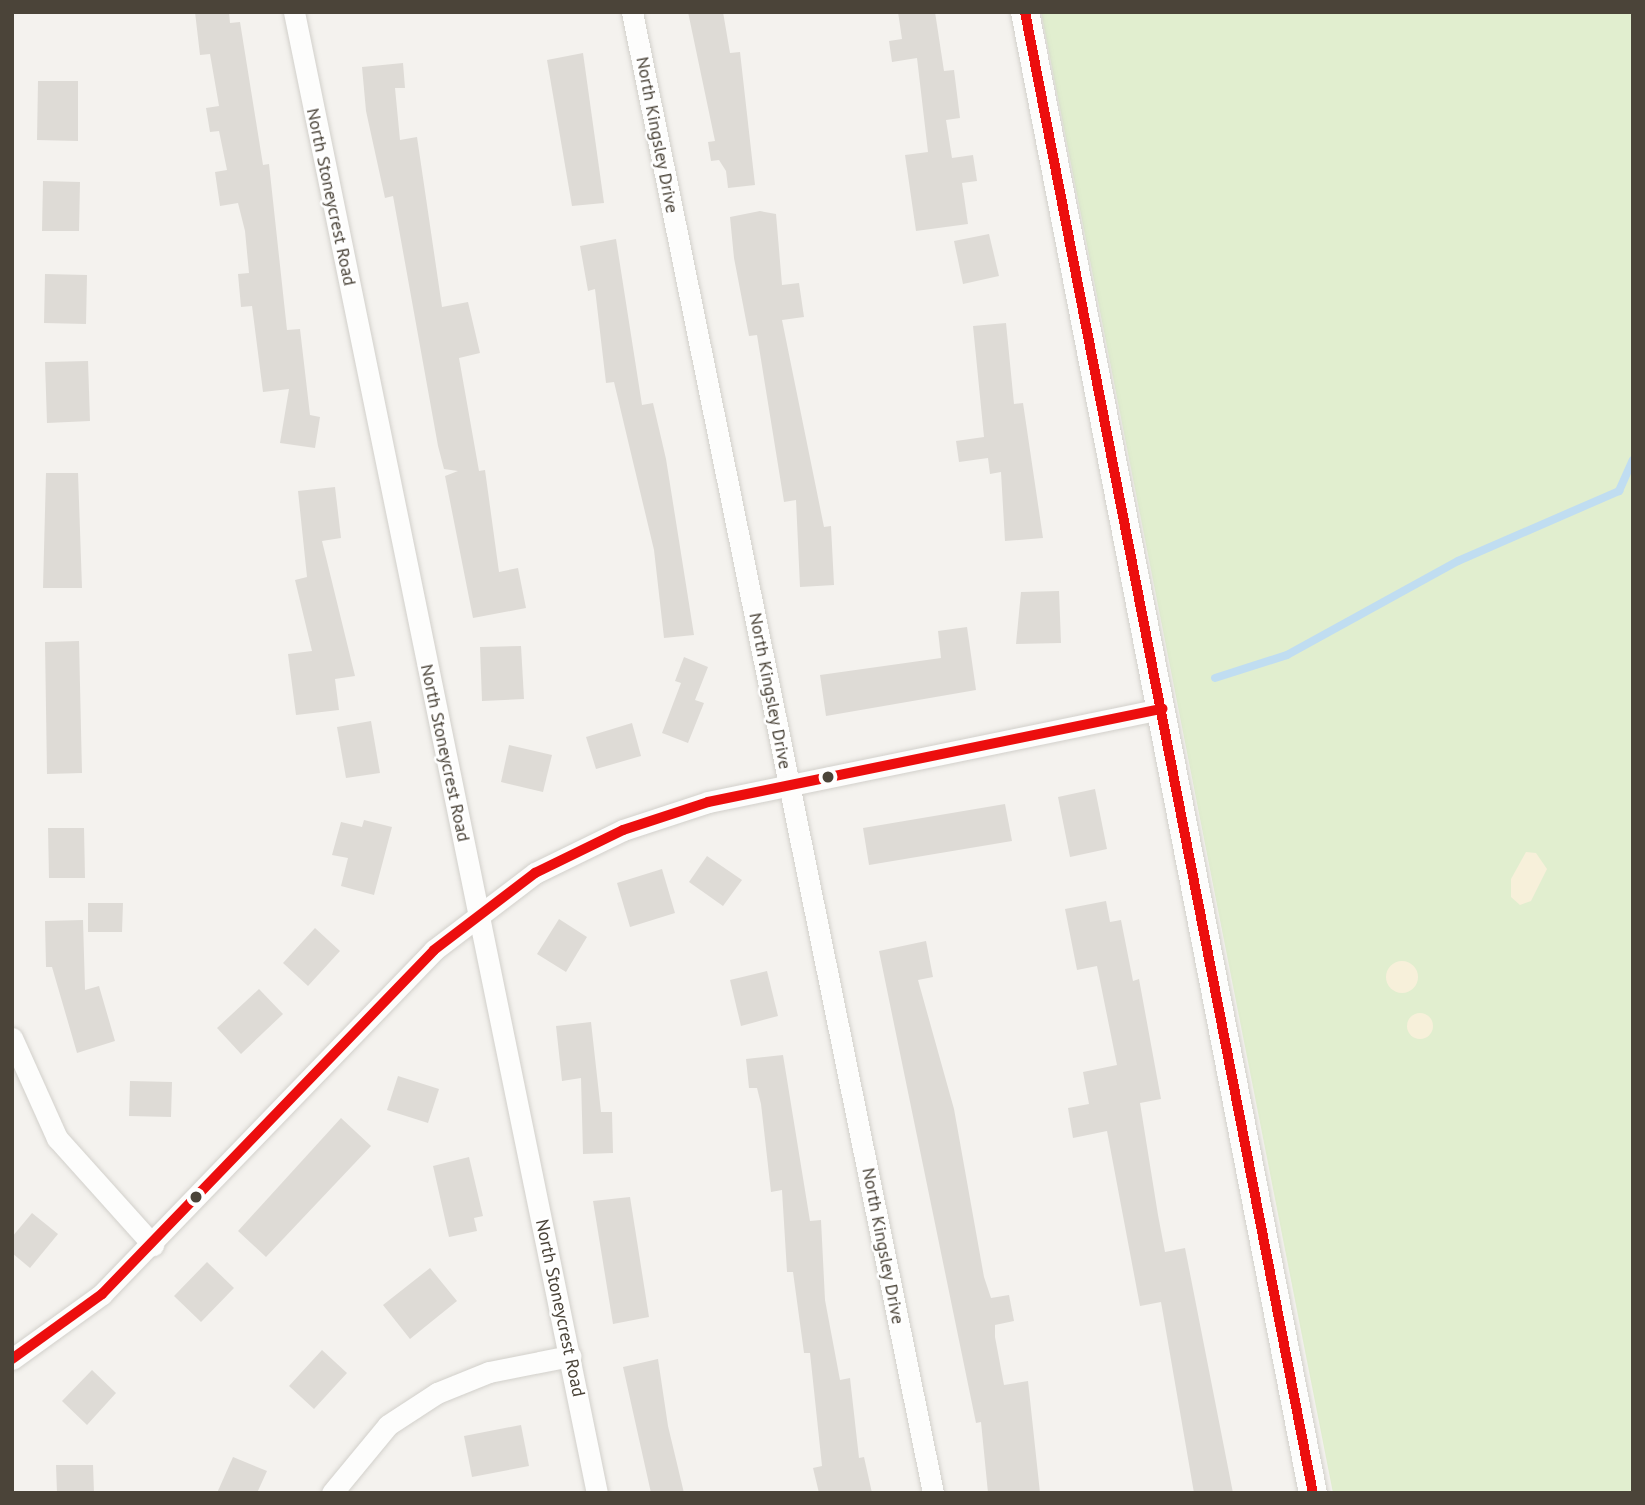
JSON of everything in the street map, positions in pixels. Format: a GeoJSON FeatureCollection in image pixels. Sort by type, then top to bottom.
{"type":"FeatureCollection","features":[{"type":"Feature","properties":{"kind":"street","name":"North Stoneycrest Road"},"geometry":{"type":"LineString","coordinates":[[293,12],[597,1493]]}},
{"type":"Feature","properties":{"kind":"street","name":"North Kingsley Drive"},"geometry":{"type":"LineString","coordinates":[[632,12],[933,1493]]}},
{"type":"Feature","properties":{"kind":"street"},"geometry":{"type":"LineString","coordinates":[[1025,12],[1314,1493]]}},
{"type":"Feature","properties":{"kind":"street"},"geometry":{"type":"LineString","coordinates":[[12,1359],[76,1318],[153,1245],[400,984],[478,913],[535,873],[623,830],[708,802],[1163,709]]}},
{"type":"Feature","properties":{"kind":"street"},"geometry":{"type":"LineString","coordinates":[[12,1038],[57,1138],[153,1245]]}},
{"type":"Feature","properties":{"kind":"street"},"geometry":{"type":"LineString","coordinates":[[332,1493],[388,1425],[437,1393],[489,1372],[570,1356]]}},
{"type":"Feature","properties":{"kind":"green space"},"geometry":{"type":"Polygon","coordinates":[[[1041,12],[1633,12],[1633,1493],[1333,1493],[1041,12]]]}},
{"type":"Feature","properties":{"kind":"sand"},"geometry":{"type":"Polygon","coordinates":[[[1526,852],[1536,853],[1547,869],[1531,901],[1520,905],[1511,897],[1511,879],[1526,852]]]}},
{"type":"Feature","properties":{"kind":"sand"},"geometry":{"type":"Polygon","coordinates":[[[1402,961],[1413,966],[1418,977],[1413,988],[1402,993],[1391,988],[1386,977],[1391,966],[1402,961]]]}},
{"type":"Feature","properties":{"kind":"sand"},"geometry":{"type":"Polygon","coordinates":[[[1420,1013],[1429,1017],[1433,1026],[1429,1035],[1420,1039],[1411,1035],[1407,1026],[1411,1017],[1420,1013]]]}},
{"type":"Feature","properties":{"kind":"building"},"geometry":{"type":"Polygon","coordinates":[[[195,12],[229,12],[230,23],[240,22],[263,165],[269,164],[287,330],[300,329],[310,415],[320,417],[315,448],[280,443],[289,389],[263,392],[252,306],[241,307],[238,274],[249,273],[245,231],[238,203],[220,206],[215,172],[227,170],[219,131],[210,132],[206,108],[219,106],[210,54],[200,55],[195,12]]]}},
{"type":"Feature","properties":{"kind":"building"},"geometry":{"type":"Polygon","coordinates":[[[688,12],[723,12],[730,53],[740,52],[755,185],[728,188],[726,171],[719,160],[711,161],[708,142],[715,141],[688,12]]]}},
{"type":"Feature","properties":{"kind":"building"},"geometry":{"type":"Polygon","coordinates":[[[898,12],[935,12],[944,71],[954,70],[960,118],[946,120],[952,158],[973,155],[977,181],[962,183],[968,224],[916,231],[905,155],[928,152],[917,58],[892,62],[889,41],[902,39],[898,12]]]}},
{"type":"Feature","properties":{"kind":"building"},"geometry":{"type":"Polygon","coordinates":[[[583,53],[604,203],[572,206],[547,60],[583,53]]]}},
{"type":"Feature","properties":{"kind":"building"},"geometry":{"type":"Polygon","coordinates":[[[403,63],[405,88],[395,88],[400,140],[417,137],[442,307],[468,302],[480,353],[459,358],[479,471],[485,470],[499,572],[518,568],[526,608],[473,618],[445,476],[458,471],[444,469],[438,446],[393,196],[385,198],[366,111],[362,67],[403,63]]]}},
{"type":"Feature","properties":{"kind":"building"},"geometry":{"type":"Polygon","coordinates":[[[38,81],[78,81],[78,141],[37,140],[38,81]]]}},
{"type":"Feature","properties":{"kind":"building"},"geometry":{"type":"Polygon","coordinates":[[[43,181],[80,182],[79,231],[42,231],[43,181]]]}},
{"type":"Feature","properties":{"kind":"building"},"geometry":{"type":"Polygon","coordinates":[[[760,211],[776,214],[782,285],[799,283],[804,317],[782,320],[824,527],[831,526],[834,585],[800,587],[796,500],[784,502],[757,335],[749,336],[734,258],[730,217],[760,211]]]}},
{"type":"Feature","properties":{"kind":"building"},"geometry":{"type":"Polygon","coordinates":[[[989,234],[999,276],[963,284],[954,241],[989,234]]]}},
{"type":"Feature","properties":{"kind":"building"},"geometry":{"type":"Polygon","coordinates":[[[616,239],[642,405],[653,403],[666,459],[694,635],[664,638],[654,550],[614,382],[606,383],[595,289],[588,291],[580,246],[616,239]]]}},
{"type":"Feature","properties":{"kind":"building"},"geometry":{"type":"Polygon","coordinates":[[[45,274],[87,275],[86,324],[44,323],[45,274]]]}},
{"type":"Feature","properties":{"kind":"building"},"geometry":{"type":"Polygon","coordinates":[[[1006,323],[1014,404],[1023,403],[1043,538],[1005,541],[1001,472],[990,474],[988,458],[959,462],[956,441],[984,437],[973,326],[1006,323]]]}},
{"type":"Feature","properties":{"kind":"building"},"geometry":{"type":"Polygon","coordinates":[[[88,361],[90,421],[47,423],[45,362],[88,361]]]}},
{"type":"Feature","properties":{"kind":"building"},"geometry":{"type":"Polygon","coordinates":[[[46,473],[78,473],[82,588],[43,588],[46,473]]]}},
{"type":"Feature","properties":{"kind":"building"},"geometry":{"type":"Polygon","coordinates":[[[335,487],[341,538],[322,541],[355,676],[335,679],[339,710],[296,715],[288,654],[312,651],[295,580],[307,577],[298,491],[335,487]]]}},
{"type":"Feature","properties":{"kind":"building"},"geometry":{"type":"Polygon","coordinates":[[[1059,591],[1061,643],[1016,644],[1021,592],[1059,591]]]}},
{"type":"Feature","properties":{"kind":"building"},"geometry":{"type":"Polygon","coordinates":[[[967,627],[976,690],[826,716],[820,675],[941,658],[938,631],[967,627]]]}},
{"type":"Feature","properties":{"kind":"building"},"geometry":{"type":"Polygon","coordinates":[[[79,641],[82,773],[47,774],[45,642],[79,641]]]}},
{"type":"Feature","properties":{"kind":"building"},"geometry":{"type":"Polygon","coordinates":[[[521,646],[524,699],[482,701],[480,647],[521,646]]]}},
{"type":"Feature","properties":{"kind":"building"},"geometry":{"type":"Polygon","coordinates":[[[684,657],[708,667],[695,700],[704,703],[688,743],[662,733],[681,683],[675,681],[684,657]]]}},
{"type":"Feature","properties":{"kind":"building"},"geometry":{"type":"Polygon","coordinates":[[[371,721],[380,773],[346,778],[337,727],[371,721]]]}},
{"type":"Feature","properties":{"kind":"building"},"geometry":{"type":"Polygon","coordinates":[[[632,723],[641,756],[596,769],[586,737],[632,723]]]}},
{"type":"Feature","properties":{"kind":"building"},"geometry":{"type":"Polygon","coordinates":[[[509,745],[552,755],[543,792],[501,782],[509,745]]]}},
{"type":"Feature","properties":{"kind":"building"},"geometry":{"type":"Polygon","coordinates":[[[1095,789],[1107,849],[1070,857],[1058,797],[1095,789]]]}},
{"type":"Feature","properties":{"kind":"building"},"geometry":{"type":"Polygon","coordinates":[[[1005,804],[1012,841],[869,865],[863,828],[1005,804]]]}},
{"type":"Feature","properties":{"kind":"building"},"geometry":{"type":"Polygon","coordinates":[[[364,820],[392,827],[374,895],[341,886],[348,858],[332,855],[341,822],[362,827],[364,820]]]}},
{"type":"Feature","properties":{"kind":"building"},"geometry":{"type":"Polygon","coordinates":[[[48,828],[84,828],[85,878],[49,878],[48,828]]]}},
{"type":"Feature","properties":{"kind":"building"},"geometry":{"type":"Polygon","coordinates":[[[707,856],[742,880],[723,906],[689,882],[707,856]]]}},
{"type":"Feature","properties":{"kind":"building"},"geometry":{"type":"Polygon","coordinates":[[[662,869],[675,913],[630,927],[617,883],[662,869]]]}},
{"type":"Feature","properties":{"kind":"building"},"geometry":{"type":"Polygon","coordinates":[[[1106,901],[1110,922],[1121,920],[1133,981],[1139,979],[1161,1099],[1140,1103],[1165,1252],[1185,1248],[1233,1493],[1194,1493],[1161,1302],[1140,1306],[1107,1131],[1073,1138],[1068,1108],[1089,1104],[1083,1072],[1117,1065],[1097,966],[1077,970],[1065,909],[1106,901]]]}},
{"type":"Feature","properties":{"kind":"building"},"geometry":{"type":"Polygon","coordinates":[[[88,903],[123,903],[122,932],[88,932],[88,903]]]}},
{"type":"Feature","properties":{"kind":"building"},"geometry":{"type":"Polygon","coordinates":[[[559,919],[587,937],[566,972],[537,954],[559,919]]]}},
{"type":"Feature","properties":{"kind":"building"},"geometry":{"type":"Polygon","coordinates":[[[83,920],[85,990],[99,986],[115,1041],[77,1053],[52,967],[46,967],[45,921],[83,920]]]}},
{"type":"Feature","properties":{"kind":"building"},"geometry":{"type":"Polygon","coordinates":[[[315,928],[340,951],[308,986],[283,963],[315,928]]]}},
{"type":"Feature","properties":{"kind":"building"},"geometry":{"type":"Polygon","coordinates":[[[926,941],[933,977],[918,980],[954,1109],[984,1277],[991,1298],[1009,1295],[1014,1321],[995,1325],[995,1337],[1004,1385],[1028,1381],[1040,1493],[988,1493],[981,1422],[976,1423],[879,951],[926,941]]]}},
{"type":"Feature","properties":{"kind":"building"},"geometry":{"type":"Polygon","coordinates":[[[767,971],[778,1016],[741,1026],[730,980],[767,971]]]}},
{"type":"Feature","properties":{"kind":"building"},"geometry":{"type":"Polygon","coordinates":[[[259,989],[283,1014],[241,1054],[217,1028],[259,989]]]}},
{"type":"Feature","properties":{"kind":"building"},"geometry":{"type":"Polygon","coordinates":[[[591,1022],[601,1112],[612,1112],[613,1153],[583,1154],[581,1078],[562,1081],[556,1026],[591,1022]]]}},
{"type":"Feature","properties":{"kind":"building"},"geometry":{"type":"Polygon","coordinates":[[[783,1055],[810,1221],[821,1220],[825,1300],[840,1380],[850,1378],[859,1458],[864,1457],[872,1493],[819,1493],[813,1468],[822,1466],[810,1353],[804,1353],[793,1272],[787,1272],[782,1190],[771,1192],[761,1104],[757,1088],[749,1088],[746,1059],[783,1055]]]}},
{"type":"Feature","properties":{"kind":"building"},"geometry":{"type":"Polygon","coordinates":[[[398,1076],[439,1089],[428,1123],[387,1110],[398,1076]]]}},
{"type":"Feature","properties":{"kind":"building"},"geometry":{"type":"Polygon","coordinates":[[[130,1081],[172,1082],[171,1117],[129,1116],[130,1081]]]}},
{"type":"Feature","properties":{"kind":"building"},"geometry":{"type":"Polygon","coordinates":[[[341,1118],[371,1146],[266,1257],[238,1231],[341,1118]]]}},
{"type":"Feature","properties":{"kind":"building"},"geometry":{"type":"Polygon","coordinates":[[[469,1157],[483,1216],[474,1218],[477,1231],[449,1237],[433,1166],[469,1157]]]}},
{"type":"Feature","properties":{"kind":"building"},"geometry":{"type":"Polygon","coordinates":[[[630,1197],[649,1317],[613,1324],[593,1201],[630,1197]]]}},
{"type":"Feature","properties":{"kind":"building"},"geometry":{"type":"Polygon","coordinates":[[[32,1213],[58,1234],[30,1268],[12,1253],[12,1237],[32,1213]]]}},
{"type":"Feature","properties":{"kind":"building"},"geometry":{"type":"Polygon","coordinates":[[[207,1262],[234,1288],[201,1322],[174,1296],[207,1262]]]}},
{"type":"Feature","properties":{"kind":"building"},"geometry":{"type":"Polygon","coordinates":[[[430,1268],[457,1301],[410,1339],[383,1305],[430,1268]]]}},
{"type":"Feature","properties":{"kind":"building"},"geometry":{"type":"Polygon","coordinates":[[[322,1350],[347,1373],[314,1409],[289,1386],[322,1350]]]}},
{"type":"Feature","properties":{"kind":"building"},"geometry":{"type":"Polygon","coordinates":[[[658,1359],[668,1426],[684,1493],[651,1493],[623,1367],[658,1359]]]}},
{"type":"Feature","properties":{"kind":"building"},"geometry":{"type":"Polygon","coordinates":[[[92,1370],[116,1393],[87,1425],[62,1401],[92,1370]]]}},
{"type":"Feature","properties":{"kind":"building"},"geometry":{"type":"Polygon","coordinates":[[[521,1425],[529,1466],[472,1477],[464,1436],[521,1425]]]}},
{"type":"Feature","properties":{"kind":"building"},"geometry":{"type":"Polygon","coordinates":[[[233,1457],[267,1471],[257,1493],[217,1493],[233,1457]]]}},
{"type":"Feature","properties":{"kind":"building"},"geometry":{"type":"Polygon","coordinates":[[[56,1465],[93,1465],[94,1493],[57,1493],[56,1465]]]}},
{"type":"Feature","properties":{"kind":"waterway"},"geometry":{"type":"LineString","coordinates":[[1215,678],[1287,655],[1458,561],[1619,491],[1633,460]]}},
{"type":"Feature","properties":{"kind":"transit line"},"geometry":{"type":"LineString","coordinates":[[1025,12],[1313,1493]]}},
{"type":"Feature","properties":{"kind":"transit line"},"geometry":{"type":"LineString","coordinates":[[12,1359],[102,1294],[434,950],[535,873],[623,830],[708,802],[1163,709]]}}]}
